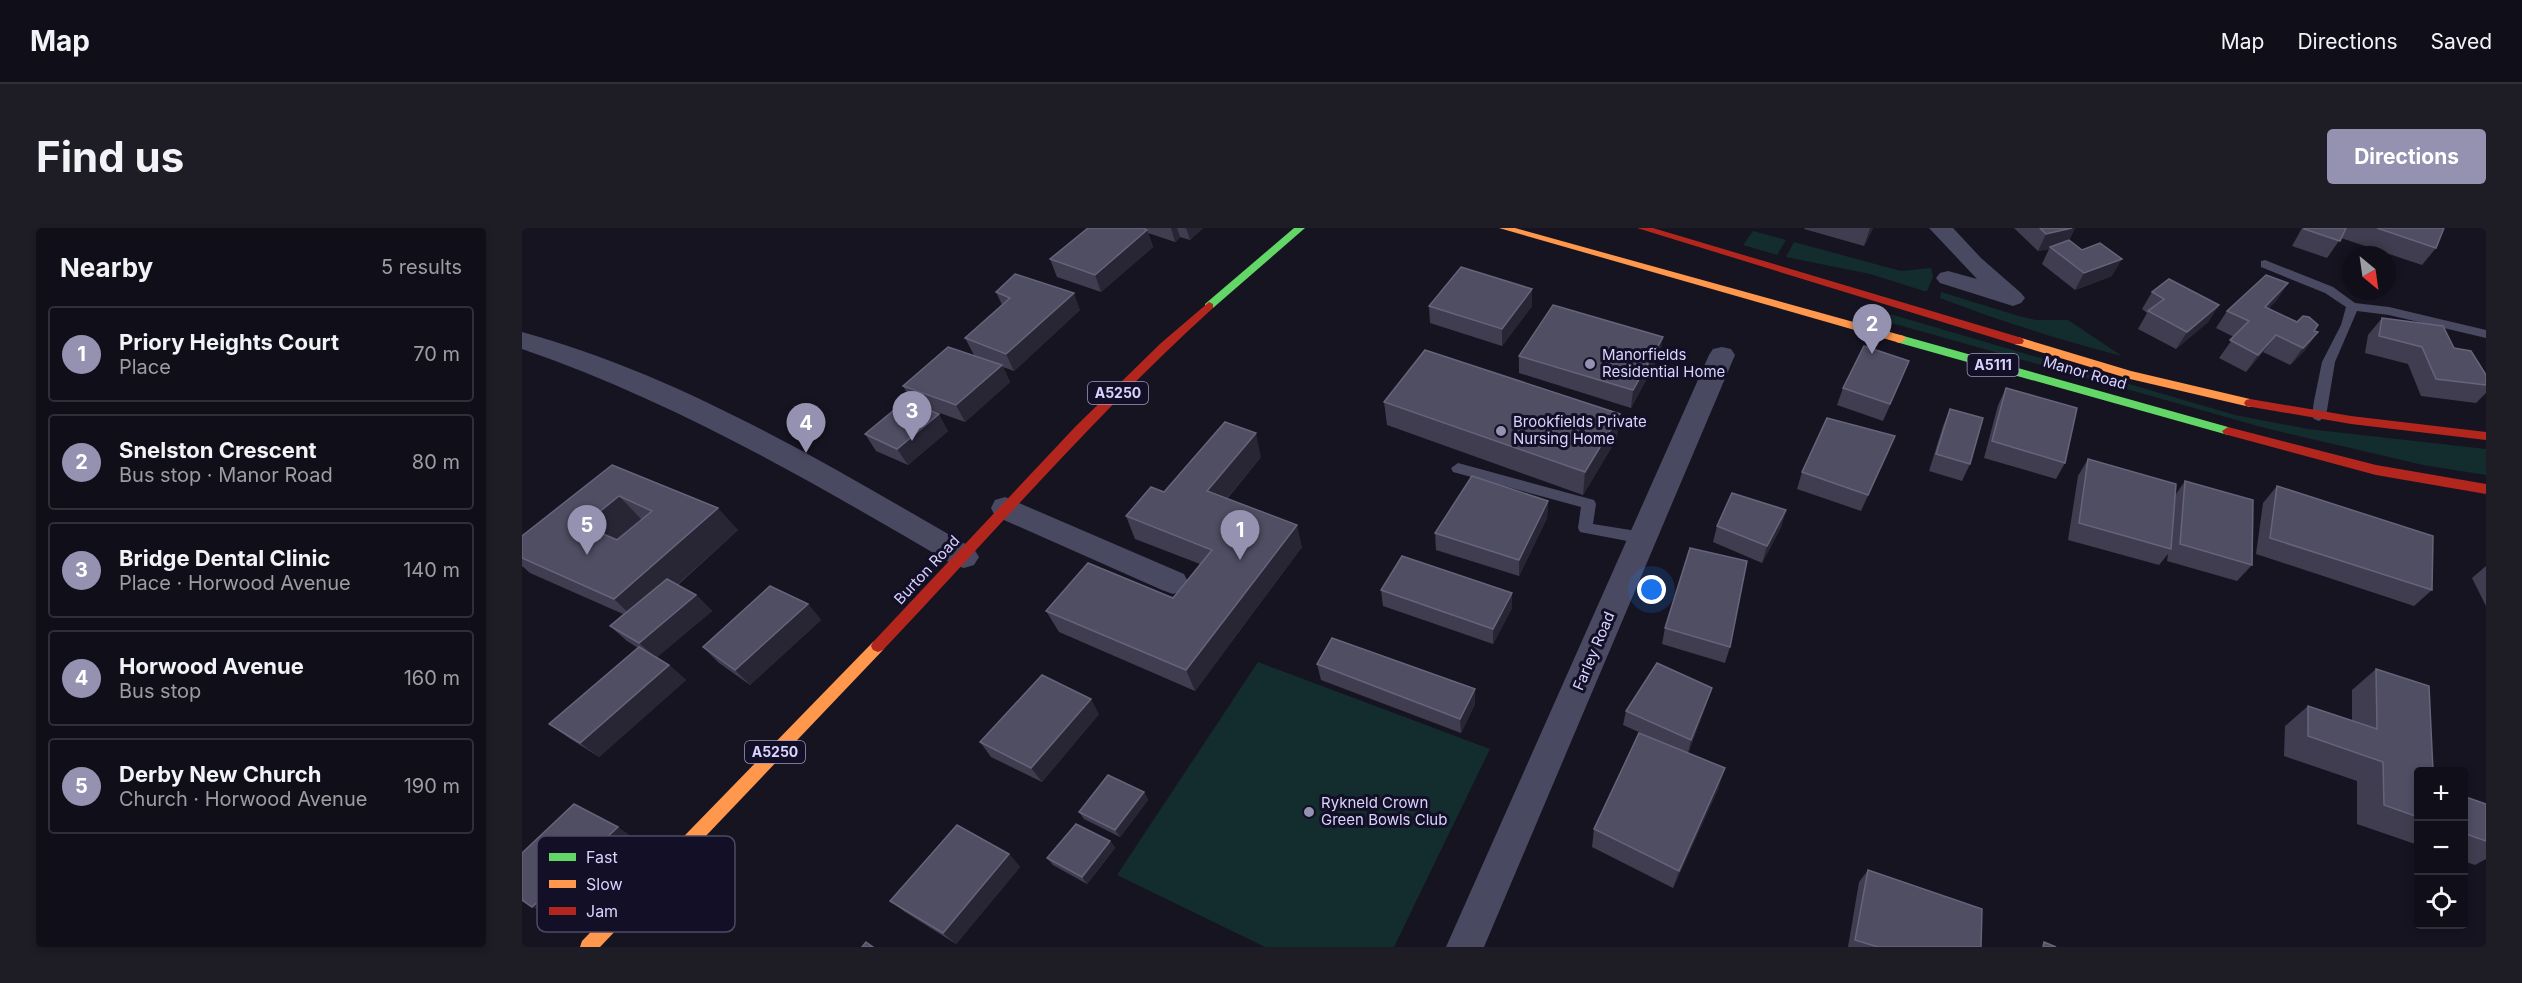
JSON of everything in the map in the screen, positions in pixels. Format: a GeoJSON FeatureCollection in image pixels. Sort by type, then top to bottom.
{"type":"FeatureCollection","features":[{"type":"Feature","properties":{"kind":"main road"},"geometry":{"type":"LineString","coordinates":[[1282,228],[1285,243]]}},
{"type":"Feature","properties":{"kind":"main road","name":"Burton Road"},"geometry":{"type":"LineString","coordinates":[[695,836],[964,556],[1005,508],[1173,337],[1300,228]]}},
{"type":"Feature","properties":{"kind":"main road","name":"Manor Road"},"geometry":{"type":"LineString","coordinates":[[1504,228],[2303,452],[2376,470],[2486,489]]}},
{"type":"Feature","properties":{"kind":"main road","name":"Manor Road"},"geometry":{"type":"LineString","coordinates":[[1642,228],[2130,375],[2236,402],[2319,416],[2486,436]]}},
{"type":"Feature","properties":{"kind":"main road","name":"A5250"},"geometry":{"type":"LineString","coordinates":[[1285,243],[1316,232]]}},
{"type":"Feature","properties":{"kind":"main road","name":"Burton Road"},"geometry":{"type":"LineString","coordinates":[[588,947],[602,932]]}},
{"type":"Feature","properties":{"kind":"street"},"geometry":{"type":"LineString","coordinates":[[1940,228],[2013,298],[1948,278]]}},
{"type":"Feature","properties":{"kind":"street"},"geometry":{"type":"LineString","coordinates":[[522,340],[637,384],[729,427],[842,486],[964,556]]}},
{"type":"Feature","properties":{"kind":"street","name":"Farley Road"},"geometry":{"type":"LineString","coordinates":[[1473,944],[1642,538],[1722,355]]}},
{"type":"Feature","properties":{"kind":"street"},"geometry":{"type":"LineString","coordinates":[[1005,508],[1173,582]]}},
{"type":"Feature","properties":{"kind":"lane"},"geometry":{"type":"LineString","coordinates":[[2265,264],[2329,290],[2352,306],[2389,311],[2486,334]]}},
{"type":"Feature","properties":{"kind":"lane"},"geometry":{"type":"LineString","coordinates":[[2319,416],[2332,352],[2351,317],[2352,306]]}},
{"type":"Feature","properties":{"kind":"lane"},"geometry":{"type":"LineString","coordinates":[[1458,468],[1589,504],[1585,528],[1642,538]]}},
{"type":"Feature","properties":{"kind":"green space"},"geometry":{"type":"Polygon","coordinates":[[[1753,231],[1786,240],[1777,255],[1743,245],[1753,231]]]}},
{"type":"Feature","properties":{"kind":"green space"},"geometry":{"type":"Polygon","coordinates":[[[1794,242],[1901,271],[1931,268],[1933,277],[1927,291],[1924,291],[1870,274],[1786,257],[1794,242]]]}},
{"type":"Feature","properties":{"kind":"green space"},"geometry":{"type":"Polygon","coordinates":[[[1941,292],[2022,317],[2036,320],[2068,320],[2122,356],[1985,315],[1940,298],[1941,292]]]}},
{"type":"Feature","properties":{"kind":"green space"},"geometry":{"type":"Polygon","coordinates":[[[1890,314],[2235,415],[2308,429],[2486,449],[2486,475],[2423,465],[2265,428],[1888,322],[1890,314]]]}},
{"type":"Feature","properties":{"kind":"green space","name":"Rykneld Crown Green Bowls Club"},"geometry":{"type":"Polygon","coordinates":[[[1258,662],[1490,749],[1394,947],[1265,947],[1117,875],[1258,662]]]}},
{"type":"Feature","properties":{"kind":"building"},"geometry":{"type":"Polygon","coordinates":[[[1088,228],[1143,228],[1147,230],[1095,275],[1050,259],[1088,228]]]}},
{"type":"Feature","properties":{"kind":"building"},"geometry":{"type":"Polygon","coordinates":[[[2040,228],[2072,228],[2046,234],[2040,228]]]}},
{"type":"Feature","properties":{"kind":"building"},"geometry":{"type":"Polygon","coordinates":[[[2305,228],[2346,228],[2340,241],[2305,228]]]}},
{"type":"Feature","properties":{"kind":"building"},"geometry":{"type":"Polygon","coordinates":[[[2377,228],[2444,228],[2436,248],[2377,228]]]}},
{"type":"Feature","properties":{"kind":"building"},"geometry":{"type":"Polygon","coordinates":[[[2069,240],[2082,250],[2100,243],[2122,259],[2084,273],[2050,247],[2069,240]]]}},
{"type":"Feature","properties":{"kind":"building"},"geometry":{"type":"Polygon","coordinates":[[[1461,267],[1532,289],[1502,329],[1429,306],[1461,267]]]}},
{"type":"Feature","properties":{"kind":"building"},"geometry":{"type":"Polygon","coordinates":[[[1015,274],[1074,293],[1006,354],[965,338],[1010,298],[996,292],[1015,274]]]}},
{"type":"Feature","properties":{"kind":"building"},"geometry":{"type":"Polygon","coordinates":[[[2266,275],[2288,283],[2265,307],[2297,322],[2303,316],[2309,317],[2318,325],[2314,331],[2318,332],[2303,348],[2276,335],[2258,355],[2230,340],[2249,321],[2227,311],[2266,275]]]}},
{"type":"Feature","properties":{"kind":"building"},"geometry":{"type":"Polygon","coordinates":[[[2169,279],[2219,305],[2187,332],[2148,311],[2164,299],[2152,292],[2169,279]]]}},
{"type":"Feature","properties":{"kind":"building","name":"Manorfields Residential Home"},"geometry":{"type":"Polygon","coordinates":[[[1553,305],[1663,337],[1633,390],[1519,356],[1553,305]]]}},
{"type":"Feature","properties":{"kind":"building"},"geometry":{"type":"Polygon","coordinates":[[[2382,318],[2443,326],[2454,348],[2471,351],[2486,375],[2486,385],[2436,379],[2422,347],[2379,336],[2382,318]]]}},
{"type":"Feature","properties":{"kind":"building"},"geometry":{"type":"Polygon","coordinates":[[[1864,346],[1909,361],[1890,404],[1843,388],[1864,346]]]}},
{"type":"Feature","properties":{"kind":"building"},"geometry":{"type":"Polygon","coordinates":[[[948,347],[1002,365],[956,405],[903,386],[948,347]]]}},
{"type":"Feature","properties":{"kind":"building","name":"Brookfields Private Nursing Home"},"geometry":{"type":"Polygon","coordinates":[[[1425,350],[1620,414],[1585,472],[1384,402],[1425,350]]]}},
{"type":"Feature","properties":{"kind":"building"},"geometry":{"type":"Polygon","coordinates":[[[2006,388],[2077,408],[2065,463],[1992,441],[2006,388]]]}},
{"type":"Feature","properties":{"kind":"building"},"geometry":{"type":"Polygon","coordinates":[[[906,400],[939,414],[897,449],[865,434],[906,400]]]}},
{"type":"Feature","properties":{"kind":"building"},"geometry":{"type":"Polygon","coordinates":[[[1950,409],[1983,418],[1970,464],[1936,454],[1950,409]]]}},
{"type":"Feature","properties":{"kind":"building"},"geometry":{"type":"Polygon","coordinates":[[[1827,418],[1895,436],[1868,495],[1802,472],[1827,418]]]}},
{"type":"Feature","properties":{"kind":"building"},"geometry":{"type":"Polygon","coordinates":[[[1225,422],[1256,433],[1207,491],[1297,525],[1186,670],[1046,611],[1088,563],[1173,598],[1212,550],[1126,516],[1151,487],[1164,492],[1225,422]]]}},
{"type":"Feature","properties":{"kind":"building"},"geometry":{"type":"Polygon","coordinates":[[[2088,459],[2176,484],[2171,549],[2079,523],[2088,459]]]}},
{"type":"Feature","properties":{"kind":"building"},"geometry":{"type":"Polygon","coordinates":[[[612,465],[718,508],[614,599],[522,558],[522,536],[612,465]],[[619,496],[583,525],[617,540],[652,511],[619,496]]]}},
{"type":"Feature","properties":{"kind":"building"},"geometry":{"type":"Polygon","coordinates":[[[1472,476],[1548,501],[1519,560],[1435,533],[1472,476]]]}},
{"type":"Feature","properties":{"kind":"building"},"geometry":{"type":"Polygon","coordinates":[[[2185,481],[2253,500],[2252,565],[2180,544],[2185,481]]]}},
{"type":"Feature","properties":{"kind":"building"},"geometry":{"type":"Polygon","coordinates":[[[2277,486],[2433,536],[2432,590],[2270,538],[2277,486]]]}},
{"type":"Feature","properties":{"kind":"building"},"geometry":{"type":"Polygon","coordinates":[[[1732,493],[1786,510],[1767,546],[1717,526],[1732,493]]]}},
{"type":"Feature","properties":{"kind":"building"},"geometry":{"type":"Polygon","coordinates":[[[1690,548],[1747,561],[1730,647],[1665,628],[1690,548]]]}},
{"type":"Feature","properties":{"kind":"building"},"geometry":{"type":"Polygon","coordinates":[[[1402,556],[1512,593],[1493,629],[1381,590],[1402,556]]]}},
{"type":"Feature","properties":{"kind":"building"},"geometry":{"type":"Polygon","coordinates":[[[667,579],[696,595],[639,643],[610,626],[667,579]]]}},
{"type":"Feature","properties":{"kind":"building"},"geometry":{"type":"Polygon","coordinates":[[[770,586],[808,604],[735,670],[703,647],[770,586]]]}},
{"type":"Feature","properties":{"kind":"building"},"geometry":{"type":"Polygon","coordinates":[[[1332,638],[1475,689],[1460,719],[1317,664],[1332,638]]]}},
{"type":"Feature","properties":{"kind":"building"},"geometry":{"type":"Polygon","coordinates":[[[639,647],[669,665],[580,743],[549,724],[639,647]]]}},
{"type":"Feature","properties":{"kind":"building"},"geometry":{"type":"Polygon","coordinates":[[[1657,663],[1712,688],[1691,740],[1626,711],[1657,663]]]}},
{"type":"Feature","properties":{"kind":"building"},"geometry":{"type":"Polygon","coordinates":[[[2376,669],[2429,686],[2433,767],[2414,767],[2414,816],[2384,805],[2383,762],[2308,736],[2308,706],[2377,729],[2376,669]]]}},
{"type":"Feature","properties":{"kind":"building"},"geometry":{"type":"Polygon","coordinates":[[[1042,675],[1091,699],[1031,768],[980,742],[1042,675]]]}},
{"type":"Feature","properties":{"kind":"building"},"geometry":{"type":"Polygon","coordinates":[[[1639,733],[1725,768],[1679,871],[1594,829],[1639,733]]]}},
{"type":"Feature","properties":{"kind":"building"},"geometry":{"type":"Polygon","coordinates":[[[1108,775],[1144,792],[1115,830],[1079,812],[1108,775]]]}},
{"type":"Feature","properties":{"kind":"building"},"geometry":{"type":"Polygon","coordinates":[[[2468,798],[2486,804],[2486,841],[2468,835],[2468,798]]]}},
{"type":"Feature","properties":{"kind":"building"},"geometry":{"type":"Polygon","coordinates":[[[574,804],[618,827],[608,836],[540,836],[574,804]]]}},
{"type":"Feature","properties":{"kind":"building"},"geometry":{"type":"Polygon","coordinates":[[[1076,824],[1110,841],[1082,877],[1047,858],[1076,824]]]}},
{"type":"Feature","properties":{"kind":"building"},"geometry":{"type":"Polygon","coordinates":[[[957,825],[1009,854],[943,933],[890,901],[957,825]]]}},
{"type":"Feature","properties":{"kind":"building"},"geometry":{"type":"Polygon","coordinates":[[[537,839],[537,902],[532,907],[522,900],[522,853],[537,839]]]}},
{"type":"Feature","properties":{"kind":"building"},"geometry":{"type":"Polygon","coordinates":[[[1868,870],[1982,909],[1981,947],[1878,947],[1855,940],[1868,870]]]}},
{"type":"Feature","properties":{"kind":"building"},"geometry":{"type":"Polygon","coordinates":[[[866,942],[873,947],[862,947],[866,942]]]}},
{"type":"Feature","properties":{"kind":"building"},"geometry":{"type":"Polygon","coordinates":[[[2044,942],[2056,947],[2043,947],[2044,942]]]}},
{"type":"Feature","properties":{"kind":"traffic: fast"},"geometry":{"type":"LineString","coordinates":[[1209,306],[1300,228]]}},
{"type":"Feature","properties":{"kind":"traffic: fast"},"geometry":{"type":"LineString","coordinates":[[1900,339],[2228,431]]}},
{"type":"Feature","properties":{"kind":"traffic: slow"},"geometry":{"type":"LineString","coordinates":[[1504,228],[1900,339]]}},
{"type":"Feature","properties":{"kind":"traffic: slow"},"geometry":{"type":"LineString","coordinates":[[2018,341],[2130,375],[2250,403]]}},
{"type":"Feature","properties":{"kind":"traffic: slow"},"geometry":{"type":"LineString","coordinates":[[695,836],[878,646]]}},
{"type":"Feature","properties":{"kind":"traffic: slow"},"geometry":{"type":"LineString","coordinates":[[588,947],[602,932]]}},
{"type":"Feature","properties":{"kind":"traffic: jam"},"geometry":{"type":"LineString","coordinates":[[1642,228],[2018,341]]}},
{"type":"Feature","properties":{"kind":"traffic: jam"},"geometry":{"type":"LineString","coordinates":[[878,646],[1081,429],[1122,387],[1209,306]]}},
{"type":"Feature","properties":{"kind":"traffic: jam"},"geometry":{"type":"LineString","coordinates":[[2250,403],[2351,420],[2486,436]]}},
{"type":"Feature","properties":{"kind":"traffic: jam"},"geometry":{"type":"LineString","coordinates":[[2228,431],[2376,470],[2486,489]]}},
{"type":"Feature","properties":{"kind":"place","name":"Snelston Crescent"},"geometry":{"type":"Point","coordinates":[1872,354]}},
{"type":"Feature","properties":{"kind":"place","name":"Manorfields Residential Home"},"geometry":{"type":"Point","coordinates":[1590,364]}},
{"type":"Feature","properties":{"kind":"place","name":"Brookfields Private Nursing Home"},"geometry":{"type":"Point","coordinates":[1501,431]}},
{"type":"Feature","properties":{"kind":"place","name":"Bridge Dental Clinic"},"geometry":{"type":"Point","coordinates":[912,441]}},
{"type":"Feature","properties":{"kind":"place","name":"Horwood Avenue"},"geometry":{"type":"Point","coordinates":[806,453]}},
{"type":"Feature","properties":{"kind":"place","name":"Derby New Church"},"geometry":{"type":"Point","coordinates":[587,555]}},
{"type":"Feature","properties":{"kind":"place","name":"Priory Heights Court"},"geometry":{"type":"Point","coordinates":[1240,560]}},
{"type":"Feature","properties":{"kind":"place","name":"Rykneld Crown Green Bowls Club"},"geometry":{"type":"Point","coordinates":[1309,812]}}]}
